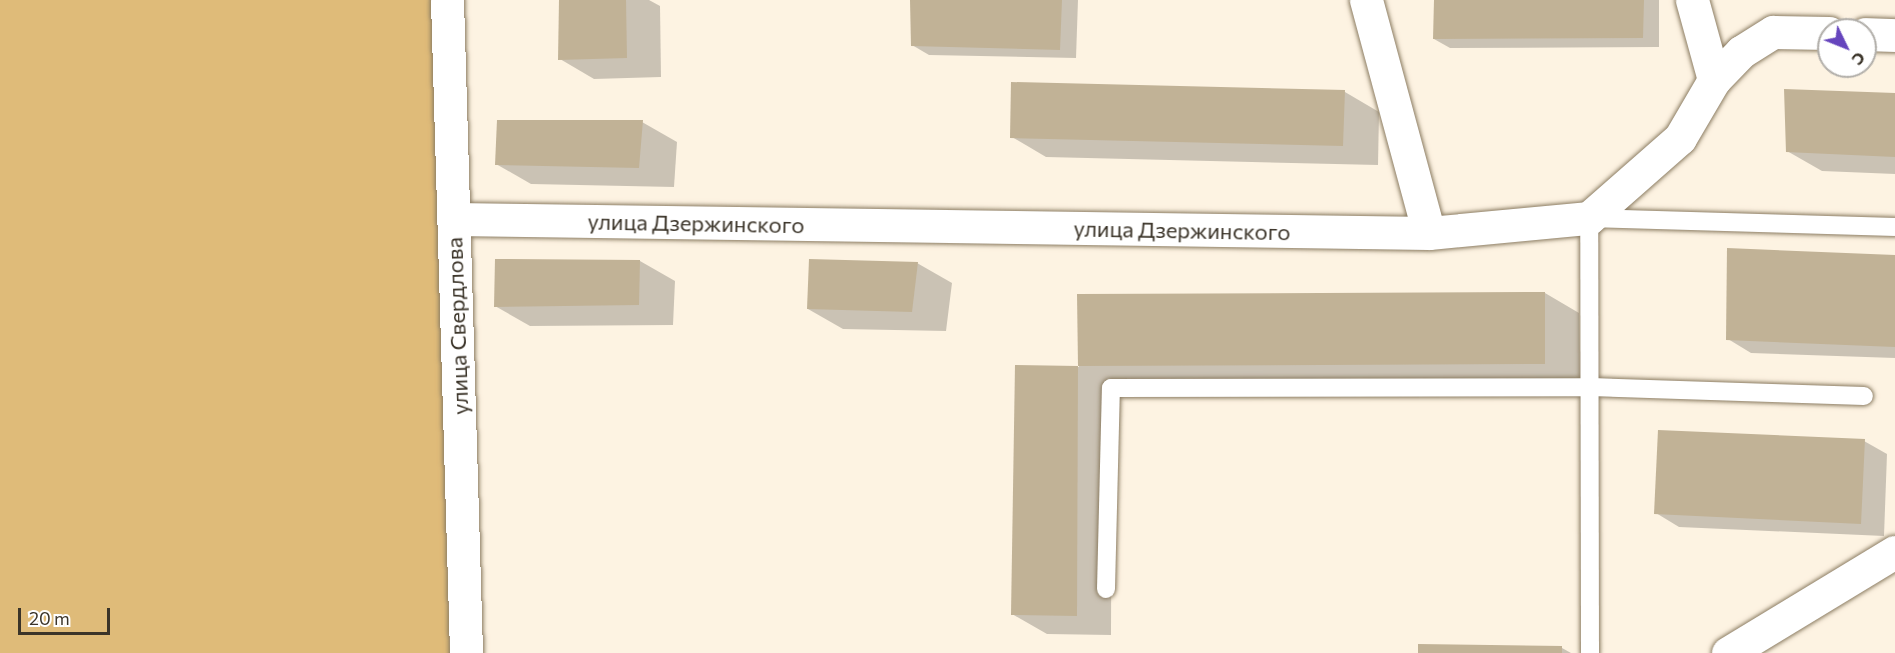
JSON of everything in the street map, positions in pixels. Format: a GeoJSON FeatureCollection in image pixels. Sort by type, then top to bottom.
{"type":"FeatureCollection","features":[{"type":"Feature","properties":{"kind":"street","name":"улица Свердлова"},"geometry":{"type":"LineString","coordinates":[[447,0],[466,653]]}},
{"type":"Feature","properties":{"kind":"street"},"geometry":{"type":"LineString","coordinates":[[1366,0],[1429,233]]}},
{"type":"Feature","properties":{"kind":"street"},"geometry":{"type":"LineString","coordinates":[[1692,0],[1714,80]]}},
{"type":"Feature","properties":{"kind":"street"},"geometry":{"type":"LineString","coordinates":[[1589,218],[1680,138],[1714,80],[1741,52],[1773,32],[1817,33]]}},
{"type":"Feature","properties":{"kind":"street"},"geometry":{"type":"LineString","coordinates":[[1877,34],[1895,35]]}},
{"type":"Feature","properties":{"kind":"street","name":"улица Дзержинского"},"geometry":{"type":"LineString","coordinates":[[454,219],[1429,233],[1589,218]]}},
{"type":"Feature","properties":{"kind":"street"},"geometry":{"type":"LineString","coordinates":[[1728,653],[1895,552]]}},
{"type":"Feature","properties":{"kind":"lane"},"geometry":{"type":"LineString","coordinates":[[1590,653],[1589,218],[1895,227]]}},
{"type":"Feature","properties":{"kind":"lane"},"geometry":{"type":"LineString","coordinates":[[1106,590],[1111,388],[1591,387],[1864,396]]}},
{"type":"Feature","properties":{"kind":"shaded area"},"geometry":{"type":"Polygon","coordinates":[[[0,0],[432,0],[450,653],[0,653],[0,0]]]}},
{"type":"Feature","properties":{"kind":"building"},"geometry":{"type":"Polygon","coordinates":[[[559,0],[626,0],[627,58],[558,60],[559,0]]]}},
{"type":"Feature","properties":{"kind":"building"},"geometry":{"type":"Polygon","coordinates":[[[910,0],[1062,0],[1060,50],[911,46],[910,0]]]}},
{"type":"Feature","properties":{"kind":"building"},"geometry":{"type":"Polygon","coordinates":[[[1434,0],[1644,0],[1643,38],[1433,39],[1434,0]]]}},
{"type":"Feature","properties":{"kind":"building"},"geometry":{"type":"Polygon","coordinates":[[[1011,82],[1345,90],[1343,146],[1010,138],[1011,82]]]}},
{"type":"Feature","properties":{"kind":"building"},"geometry":{"type":"Polygon","coordinates":[[[1784,89],[1895,93],[1895,157],[1786,152],[1784,89]]]}},
{"type":"Feature","properties":{"kind":"building"},"geometry":{"type":"Polygon","coordinates":[[[497,120],[643,120],[639,168],[495,165],[497,120]]]}},
{"type":"Feature","properties":{"kind":"building"},"geometry":{"type":"Polygon","coordinates":[[[1727,248],[1895,255],[1895,347],[1726,340],[1727,248]]]}},
{"type":"Feature","properties":{"kind":"building"},"geometry":{"type":"Polygon","coordinates":[[[495,259],[640,260],[639,305],[494,307],[495,259]]]}},
{"type":"Feature","properties":{"kind":"building"},"geometry":{"type":"Polygon","coordinates":[[[809,259],[918,262],[912,312],[807,309],[809,259]]]}},
{"type":"Feature","properties":{"kind":"building"},"geometry":{"type":"Polygon","coordinates":[[[1545,292],[1545,364],[1078,366],[1077,294],[1545,292]]]}},
{"type":"Feature","properties":{"kind":"building"},"geometry":{"type":"Polygon","coordinates":[[[1015,365],[1078,366],[1077,616],[1011,615],[1015,365]]]}},
{"type":"Feature","properties":{"kind":"building"},"geometry":{"type":"Polygon","coordinates":[[[1658,430],[1865,439],[1861,524],[1654,514],[1658,430]]]}},
{"type":"Feature","properties":{"kind":"building"},"geometry":{"type":"Polygon","coordinates":[[[1418,644],[1562,646],[1562,653],[1418,653],[1418,644]]]}}]}
